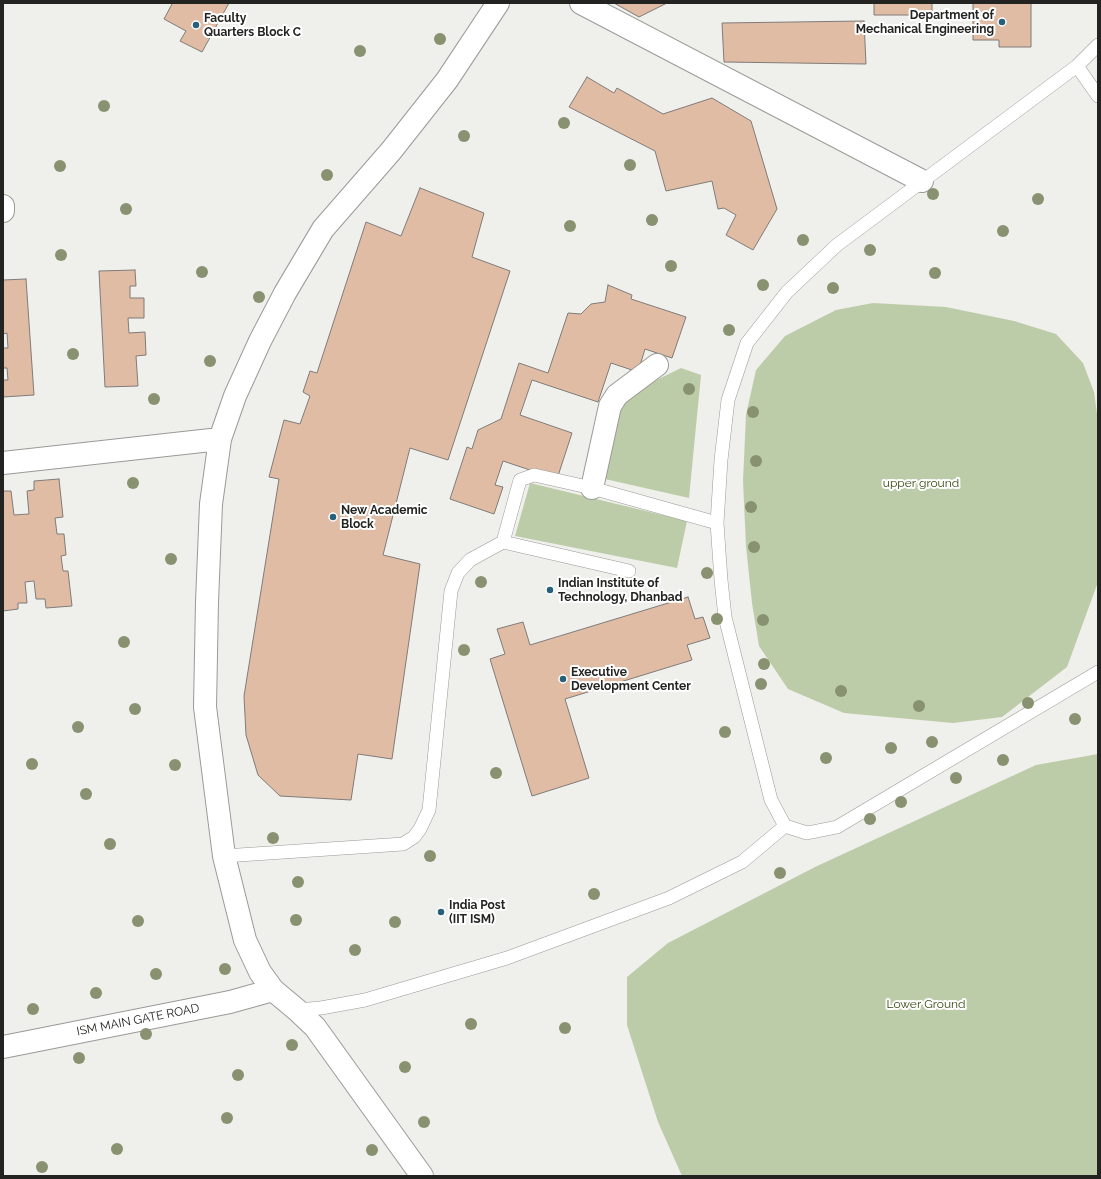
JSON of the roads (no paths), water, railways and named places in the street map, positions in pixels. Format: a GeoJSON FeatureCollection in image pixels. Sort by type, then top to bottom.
{"type":"FeatureCollection","features":[{"type":"Feature","properties":{"kind":"street"},"geometry":{"type":"LineString","coordinates":[[422,1176],[315,1027],[273,990],[260,972],[245,940],[224,856],[205,707],[210,504],[220,439],[235,396],[260,341],[285,293],[323,229],[391,151],[447,80],[498,3]]}},
{"type":"Feature","properties":{"kind":"street"},"geometry":{"type":"LineString","coordinates":[[581,3],[922,181]]}},
{"type":"Feature","properties":{"kind":"street"},"geometry":{"type":"LineString","coordinates":[[3,206],[3,211]]}},
{"type":"Feature","properties":{"kind":"street"},"geometry":{"type":"LineString","coordinates":[[592,488],[610,406],[617,396],[657,365]]}},
{"type":"Feature","properties":{"kind":"street"},"geometry":{"type":"LineString","coordinates":[[3,463],[220,439]]}},
{"type":"Feature","properties":{"kind":"street","name":"ISM MAIN GATE ROAD"},"geometry":{"type":"LineString","coordinates":[[3,1047],[230,1002],[273,990]]}},
{"type":"Feature","properties":{"kind":"lane"},"geometry":{"type":"LineString","coordinates":[[1098,45],[1077,66],[837,245],[787,292],[748,343],[728,400],[721,460],[717,522],[725,617],[771,800],[785,826],[807,833],[837,827],[1098,672]]}},
{"type":"Feature","properties":{"kind":"lane"},"geometry":{"type":"LineString","coordinates":[[1077,66],[1098,96]]}},
{"type":"Feature","properties":{"kind":"lane"},"geometry":{"type":"LineString","coordinates":[[503,542],[520,480],[534,475],[592,488],[717,522]]}},
{"type":"Feature","properties":{"kind":"lane"},"geometry":{"type":"LineString","coordinates":[[224,856],[403,844],[414,837],[420,829],[429,810],[451,591],[458,573],[470,560],[503,542],[629,571]]}},
{"type":"Feature","properties":{"kind":"lane"},"geometry":{"type":"LineString","coordinates":[[297,1010],[321,1008],[365,1000],[492,962],[669,898],[742,862],[785,826]]}},
{"type":"Feature","properties":{"kind":"place","name":"Department of Mechanical Engineering"},"geometry":{"type":"Point","coordinates":[1002,22]}},
{"type":"Feature","properties":{"kind":"place","name":"Faculty Quarters Block C"},"geometry":{"type":"Point","coordinates":[196,25]}},
{"type":"Feature","properties":{"kind":"place","name":"New Academic Block"},"geometry":{"type":"Point","coordinates":[333,517]}},
{"type":"Feature","properties":{"kind":"place","name":"Indian Institute of Technology, Dhanbad"},"geometry":{"type":"Point","coordinates":[550,590]}},
{"type":"Feature","properties":{"kind":"place","name":"Executive Development Center"},"geometry":{"type":"Point","coordinates":[563,679]}},
{"type":"Feature","properties":{"kind":"place","name":"India Post (IIT ISM)"},"geometry":{"type":"Point","coordinates":[441,912]}},
{"type":"Feature","properties":{"kind":"park label","name":"upper ground"},"geometry":{"type":"Point","coordinates":[921,483]}},
{"type":"Feature","properties":{"kind":"park label","name":"Lower Ground"},"geometry":{"type":"Point","coordinates":[926,1004]}}]}
